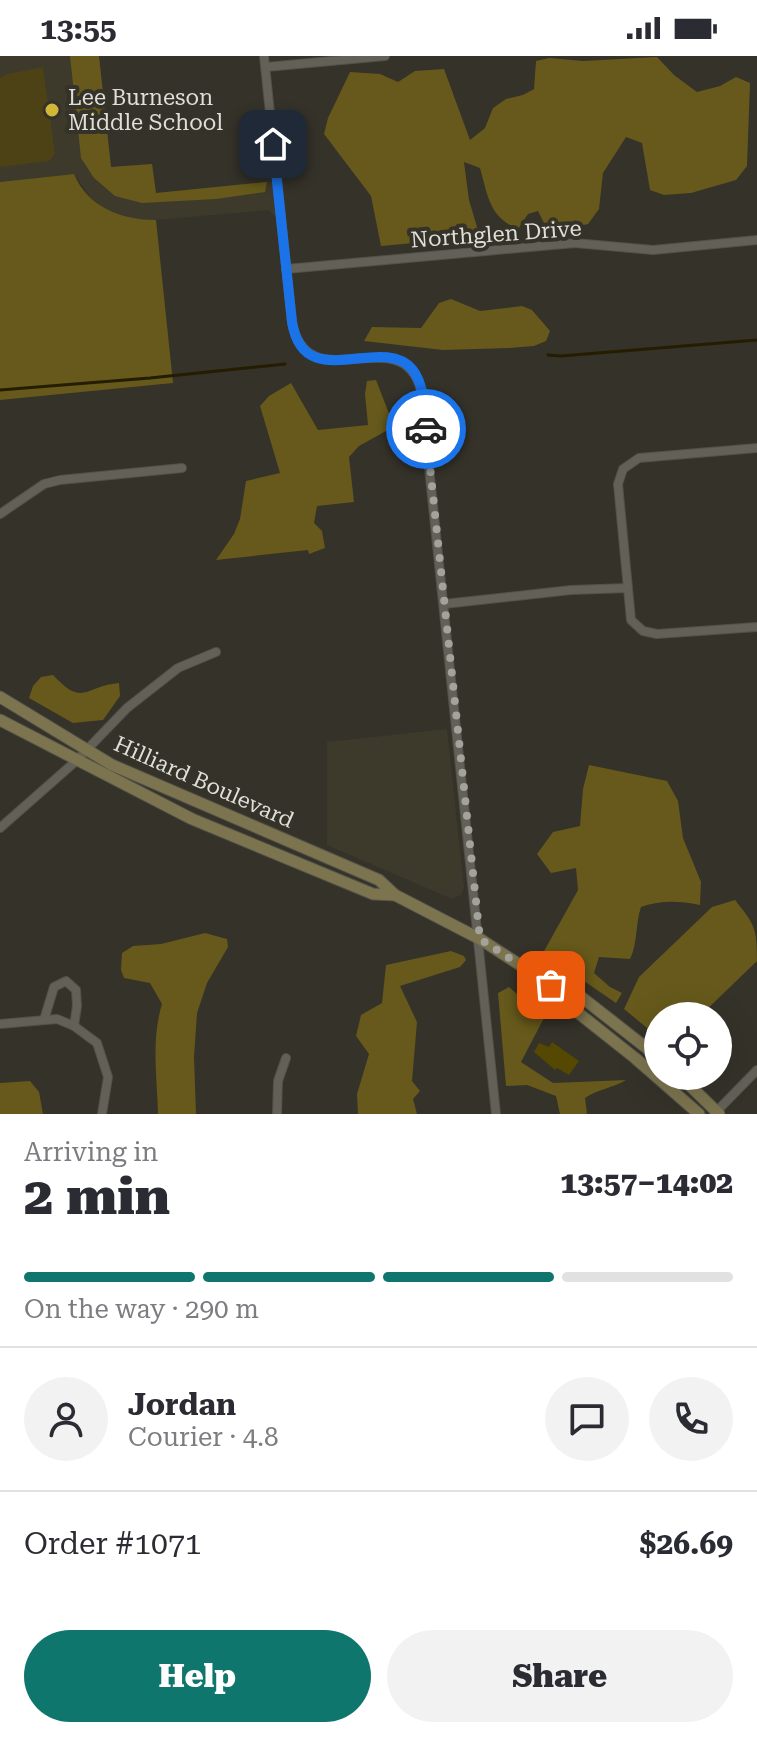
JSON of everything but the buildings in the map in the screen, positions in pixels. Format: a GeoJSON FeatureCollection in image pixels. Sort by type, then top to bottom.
{"type":"FeatureCollection","features":[{"type":"Feature","properties":{"kind":"main road","name":"Hilliard Boulevard"},"geometry":{"type":"LineString","coordinates":[[0,697],[80,757],[379,880],[395,895],[480,939],[551,985],[575,992],[644,1046]]}},
{"type":"Feature","properties":{"kind":"main road","name":"Hilliard Boulevard"},"geometry":{"type":"LineString","coordinates":[[0,720],[80,757],[249,845],[373,894],[395,895]]}},
{"type":"Feature","properties":{"kind":"main road","name":"Hilliard Boulevard"},"geometry":{"type":"LineString","coordinates":[[551,985],[567,1004],[699,1114]]}},
{"type":"Feature","properties":{"kind":"main road"},"geometry":{"type":"LineString","coordinates":[[694,1090],[716,1113]]}},
{"type":"Feature","properties":{"kind":"street"},"geometry":{"type":"LineString","coordinates":[[264,56],[292,328],[298,341],[308,353],[330,361],[394,359],[411,368],[422,396],[496,1114]]}},
{"type":"Feature","properties":{"kind":"street"},"geometry":{"type":"LineString","coordinates":[[266,67],[385,56]]}},
{"type":"Feature","properties":{"kind":"street","name":"Northglen Drive"},"geometry":{"type":"LineString","coordinates":[[286,269],[575,243],[653,250],[757,240]]}},
{"type":"Feature","properties":{"kind":"street"},"geometry":{"type":"LineString","coordinates":[[757,448],[639,458],[623,469],[618,484],[631,620],[643,631],[657,634],[757,627]]}},
{"type":"Feature","properties":{"kind":"street"},"geometry":{"type":"LineString","coordinates":[[0,514],[44,484],[182,468]]}},
{"type":"Feature","properties":{"kind":"street"},"geometry":{"type":"LineString","coordinates":[[444,604],[571,590],[628,588]]}},
{"type":"Feature","properties":{"kind":"street"},"geometry":{"type":"LineString","coordinates":[[0,828],[80,757],[127,708],[178,668],[216,652]]}},
{"type":"Feature","properties":{"kind":"street"},"geometry":{"type":"LineString","coordinates":[[44,1020],[54,987],[66,981],[76,990],[74,1026]]}},
{"type":"Feature","properties":{"kind":"street"},"geometry":{"type":"LineString","coordinates":[[0,1024],[57,1019],[74,1026],[97,1043],[108,1077],[102,1114]]}},
{"type":"Feature","properties":{"kind":"street"},"geometry":{"type":"LineString","coordinates":[[277,1114],[278,1081],[286,1058]]}},
{"type":"Feature","properties":{"kind":"street"},"geometry":{"type":"LineString","coordinates":[[716,1113],[757,1070]]}},
{"type":"Feature","properties":{"kind":"shaded area","name":"Lee Burneson Middle School"},"geometry":{"type":"Polygon","coordinates":[[[0,56],[99,56],[111,167],[152,164],[156,193],[274,181],[277,219],[269,210],[156,220],[129,219],[103,208],[92,199],[74,174],[0,182],[0,56]]]}},
{"type":"Feature","properties":{"kind":"shaded area"},"geometry":{"type":"Polygon","coordinates":[[[70,56],[99,56],[111,167],[152,164],[156,193],[267,182],[265,192],[216,199],[142,203],[115,196],[94,178],[81,158],[70,56]]]}},
{"type":"Feature","properties":{"kind":"shaded area"},"geometry":{"type":"Polygon","coordinates":[[[657,57],[697,92],[720,86],[736,77],[750,83],[747,166],[736,180],[691,193],[664,195],[650,190],[642,143],[626,137],[603,173],[599,209],[588,224],[547,229],[538,211],[528,214],[518,229],[508,224],[491,204],[480,168],[464,162],[469,200],[480,237],[381,246],[371,196],[324,134],[328,118],[350,72],[380,74],[398,82],[415,71],[444,69],[470,140],[485,128],[493,108],[506,99],[534,89],[536,61],[549,58],[583,61],[657,57]]]}},
{"type":"Feature","properties":{"kind":"shaded area"},"geometry":{"type":"Polygon","coordinates":[[[43,67],[55,154],[49,161],[0,167],[0,78],[43,67]]]}},
{"type":"Feature","properties":{"kind":"shaded area"},"geometry":{"type":"Polygon","coordinates":[[[74,174],[88,196],[108,210],[131,218],[156,220],[173,383],[0,400],[0,182],[74,174]]]}},
{"type":"Feature","properties":{"kind":"shaded area"},"geometry":{"type":"Polygon","coordinates":[[[451,299],[480,311],[522,306],[532,310],[550,331],[546,341],[534,346],[509,348],[443,350],[364,341],[372,327],[421,328],[439,303],[451,299]]]}},
{"type":"Feature","properties":{"kind":"shaded area"},"geometry":{"type":"Polygon","coordinates":[[[376,380],[390,416],[386,431],[359,446],[349,457],[354,502],[317,506],[314,523],[322,531],[325,548],[309,554],[308,550],[216,560],[240,519],[246,481],[280,473],[260,406],[269,396],[291,383],[318,430],[368,425],[367,381],[376,380]]]}},
{"type":"Feature","properties":{"kind":"shaded area"},"geometry":{"type":"Polygon","coordinates":[[[53,675],[71,691],[78,693],[119,683],[120,696],[103,720],[73,723],[29,698],[33,686],[41,677],[53,675]]]}},
{"type":"Feature","properties":{"kind":"shaded area"},"geometry":{"type":"Polygon","coordinates":[[[447,729],[464,888],[461,895],[452,899],[327,845],[327,742],[447,729]]]}},
{"type":"Feature","properties":{"kind":"shaded area"},"geometry":{"type":"Polygon","coordinates":[[[589,765],[667,781],[678,801],[683,838],[701,882],[700,905],[670,902],[641,907],[630,959],[599,957],[594,973],[622,993],[616,1003],[543,953],[578,890],[576,868],[551,873],[537,854],[553,832],[580,826],[583,789],[589,765]]]}},
{"type":"Feature","properties":{"kind":"shaded area"},"geometry":{"type":"Polygon","coordinates":[[[735,900],[754,928],[757,961],[715,1002],[644,1002],[644,1025],[624,1009],[639,977],[712,907],[735,900]]]}},
{"type":"Feature","properties":{"kind":"shaded area"},"geometry":{"type":"Polygon","coordinates":[[[205,933],[227,939],[228,947],[207,983],[197,1013],[194,1057],[196,1114],[158,1114],[156,1045],[162,1004],[150,983],[124,978],[122,953],[133,946],[161,944],[205,933]]]}},
{"type":"Feature","properties":{"kind":"shaded area"},"geometry":{"type":"Polygon","coordinates":[[[451,951],[464,956],[466,960],[460,967],[400,986],[417,1022],[412,1081],[420,1091],[413,1099],[417,1114],[358,1114],[357,1094],[369,1054],[356,1036],[361,1015],[382,1003],[386,965],[451,951]]]}},
{"type":"Feature","properties":{"kind":"shaded area"},"geometry":{"type":"Polygon","coordinates":[[[509,987],[544,1018],[521,1062],[553,1083],[626,1080],[585,1098],[587,1114],[560,1114],[556,1096],[527,1085],[506,1086],[498,993],[509,987]]]}},
{"type":"Feature","properties":{"kind":"shaded area"},"geometry":{"type":"Polygon","coordinates":[[[30,1081],[39,1092],[43,1114],[0,1114],[0,1083],[30,1081]]]}},
{"type":"Feature","properties":{"kind":"waterway"},"geometry":{"type":"LineString","coordinates":[[548,355],[757,340]]}},
{"type":"Feature","properties":{"kind":"waterway"},"geometry":{"type":"LineString","coordinates":[[0,390],[285,364]]}},
{"type":"Feature","properties":{"kind":"way so far"},"geometry":{"type":"LineString","coordinates":[[426,429],[480,939],[551,985]]}},
{"type":"Feature","properties":{"kind":"place","name":"Lee Burneson Middle School"},"geometry":{"type":"Point","coordinates":[52,110]}},
{"type":"Feature","properties":{"kind":"route"},"geometry":{"type":"LineString","coordinates":[[273,144],[292,322],[298,341],[308,353],[323,359],[386,358],[408,365],[420,385],[426,429]]}}]}
